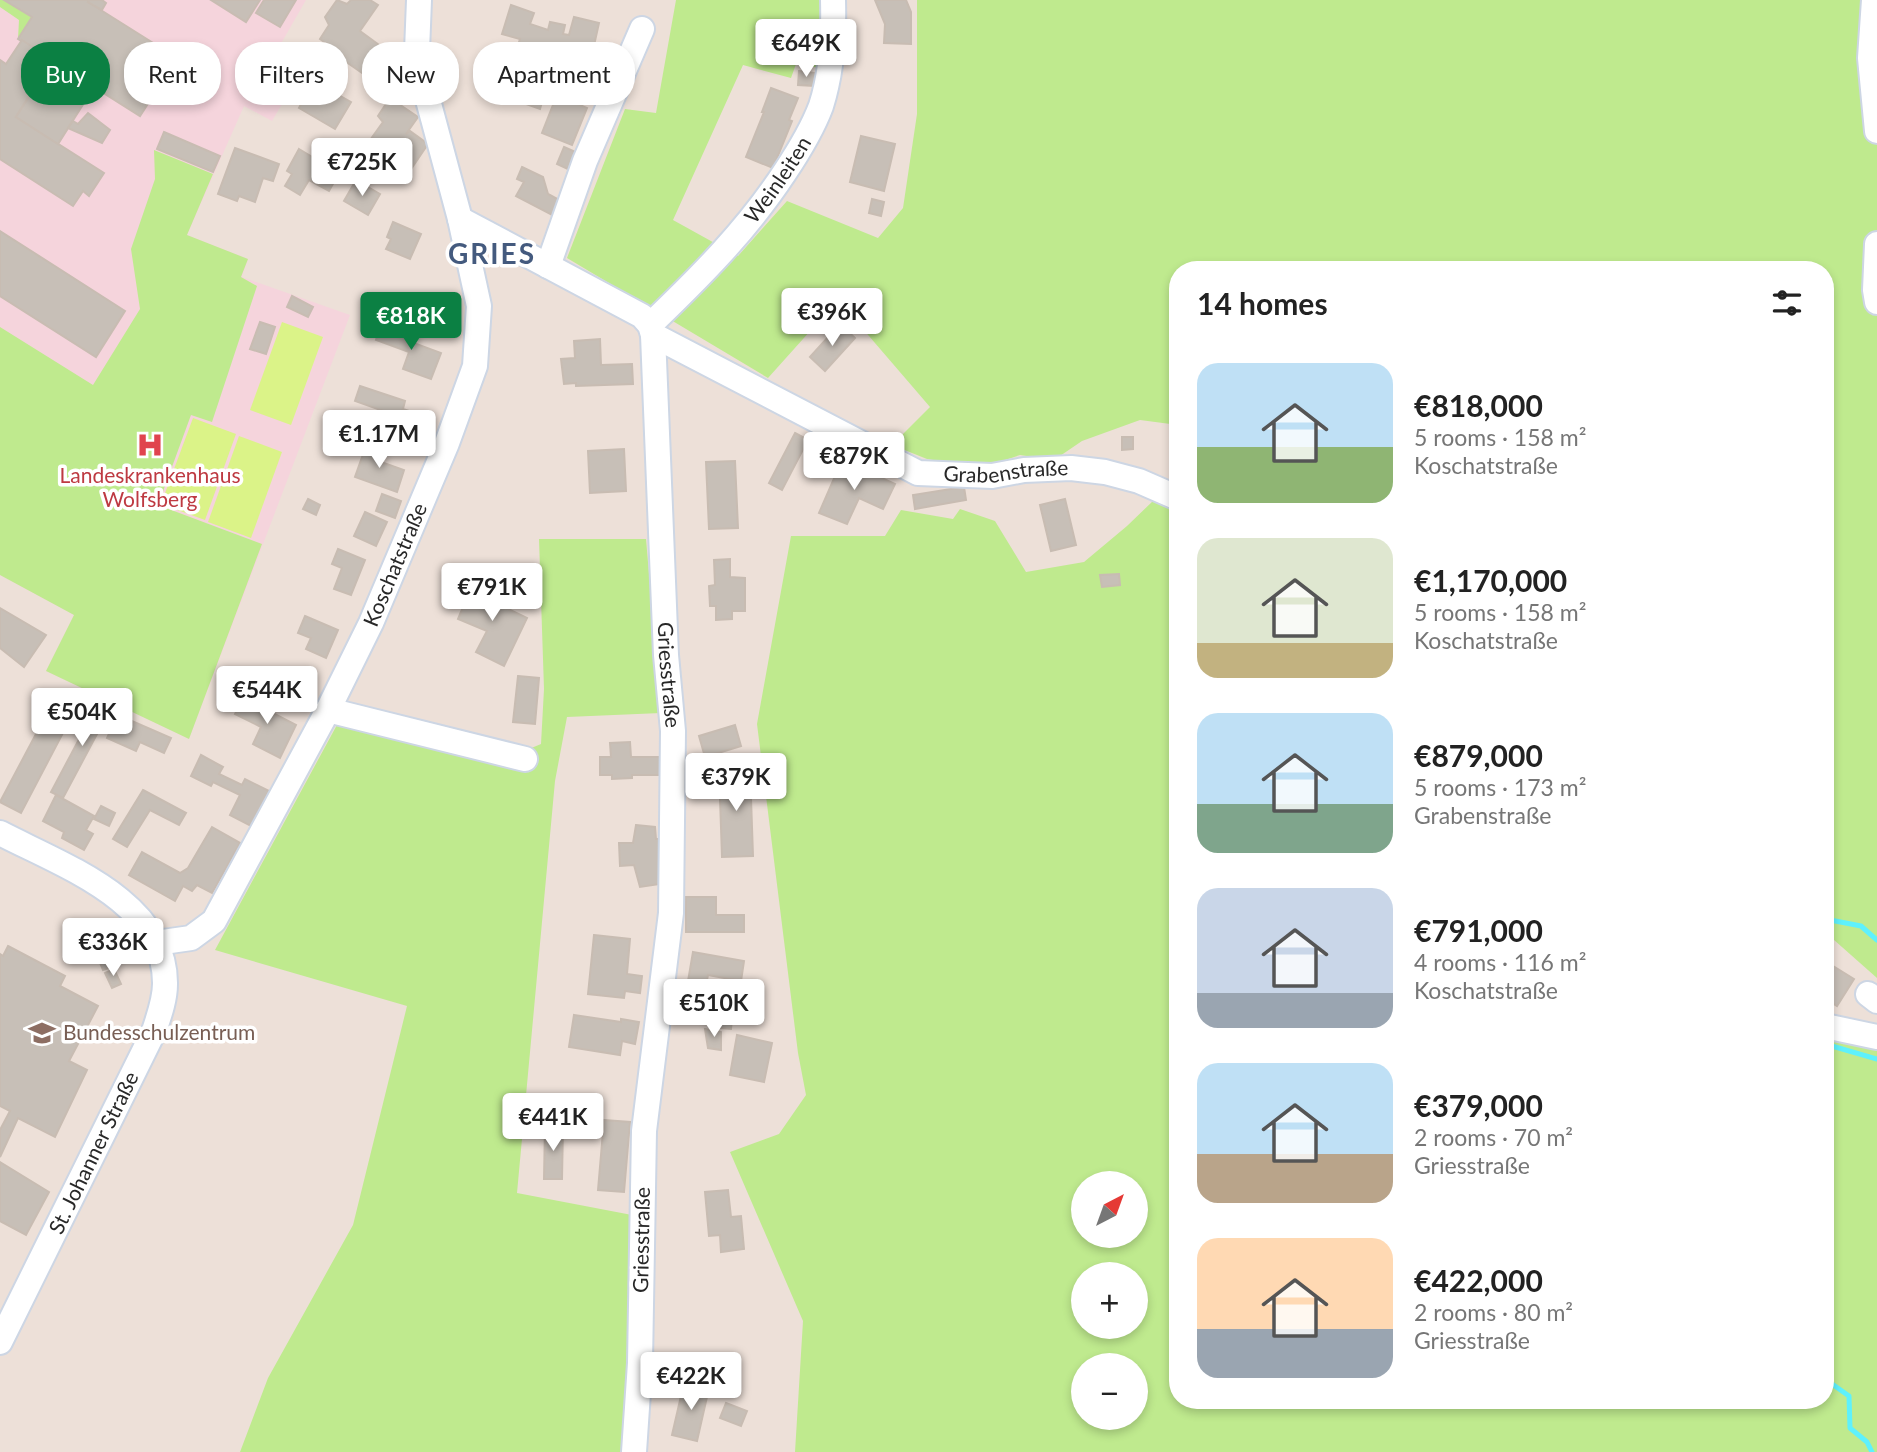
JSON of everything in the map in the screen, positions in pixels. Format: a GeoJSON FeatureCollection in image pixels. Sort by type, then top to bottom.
{"type":"FeatureCollection","features":[{"type":"Feature","properties":{"kind":"street","name":"Koschatstraße"},"geometry":{"type":"LineString","coordinates":[[156,943],[191,938],[214,921],[328,710],[376,610],[447,443],[475,366],[480,306],[421,74],[417,39],[419,0]]}},
{"type":"Feature","properties":{"kind":"street","name":"Weinleiten"},"geometry":{"type":"LineString","coordinates":[[651,330],[752,220],[804,143],[822,103],[834,40],[833,0]]}},
{"type":"Feature","properties":{"kind":"street"},"geometry":{"type":"LineString","coordinates":[[1874,0],[1870,58],[1877,131]]}},
{"type":"Feature","properties":{"kind":"street"},"geometry":{"type":"LineString","coordinates":[[548,266],[586,161],[642,29]]}},
{"type":"Feature","properties":{"kind":"street"},"geometry":{"type":"LineString","coordinates":[[460,219],[642,316],[651,330]]}},
{"type":"Feature","properties":{"kind":"street"},"geometry":{"type":"LineString","coordinates":[[1877,244],[1877,302]]}},
{"type":"Feature","properties":{"kind":"street","name":"Grabenstraße"},"geometry":{"type":"LineString","coordinates":[[651,330],[918,473],[992,476],[1024,470],[1071,468],[1105,472],[1139,481],[1169,494]]}},
{"type":"Feature","properties":{"kind":"street","name":"Griesstraße"},"geometry":{"type":"LineString","coordinates":[[634,1452],[640,1363],[644,1131],[671,914],[673,731],[666,655],[651,330]]}},
{"type":"Feature","properties":{"kind":"street"},"geometry":{"type":"LineString","coordinates":[[328,710],[525,759]]}},
{"type":"Feature","properties":{"kind":"street","name":"St. Johanner Straße"},"geometry":{"type":"LineString","coordinates":[[0,833],[113,894],[144,923],[156,943],[165,984],[154,1031],[0,1342]]}},
{"type":"Feature","properties":{"kind":"street"},"geometry":{"type":"LineString","coordinates":[[1834,1028],[1877,1037]]}},
{"type":"Feature","properties":{"kind":"shaded area","name":"Landeskrankenhaus Wolfsberg"},"geometry":{"type":"Polygon","coordinates":[[[0,0],[306,0],[282,42],[235,42],[235,105],[281,105],[272,121],[244,106],[187,235],[248,259],[242,277],[350,315],[189,739],[46,671],[74,615],[0,575],[0,0]]]}},
{"type":"Feature","properties":{"kind":"green space"},"geometry":{"type":"Polygon","coordinates":[[[0,0],[32,17],[18,39],[19,20],[0,7],[0,0]]]}},
{"type":"Feature","properties":{"kind":"green space"},"geometry":{"type":"Polygon","coordinates":[[[676,0],[821,0],[826,15],[820,68],[796,64],[791,78],[743,65],[673,220],[738,256],[787,201],[878,238],[903,208],[917,114],[917,0],[1877,0],[1877,978],[1834,940],[1834,261],[1169,261],[1169,424],[1140,420],[1082,441],[1054,460],[1020,455],[981,468],[927,459],[892,445],[930,407],[838,300],[768,378],[567,258],[625,109],[656,113],[676,0]]]}},
{"type":"Feature","properties":{"kind":"green space"},"geometry":{"type":"Polygon","coordinates":[[[154,150],[213,174],[187,235],[248,259],[241,277],[257,286],[212,422],[191,415],[158,505],[262,544],[189,739],[46,671],[74,615],[0,575],[0,327],[93,385],[140,309],[131,249],[155,179],[154,150]]]}},
{"type":"Feature","properties":{"kind":"green space"},"geometry":{"type":"Polygon","coordinates":[[[282,322],[323,337],[291,425],[250,410],[282,322]]]}},
{"type":"Feature","properties":{"kind":"green space"},"geometry":{"type":"Polygon","coordinates":[[[193,418],[236,434],[205,520],[161,504],[193,418]]]}},
{"type":"Feature","properties":{"kind":"green space"},"geometry":{"type":"Polygon","coordinates":[[[239,436],[282,452],[251,538],[208,522],[239,436]]]}},
{"type":"Feature","properties":{"kind":"green space"},"geometry":{"type":"Polygon","coordinates":[[[1154,500],[1169,507],[1169,1409],[1834,1409],[1834,1039],[1877,1048],[1877,1452],[795,1452],[803,1321],[730,1152],[779,1134],[806,1095],[798,1053],[757,724],[791,536],[885,536],[901,510],[953,519],[960,509],[995,521],[1026,572],[1084,562],[1154,500]]]}},
{"type":"Feature","properties":{"kind":"green space"},"geometry":{"type":"Polygon","coordinates":[[[539,539],[646,539],[661,713],[567,717],[555,781],[517,1193],[632,1215],[623,1452],[240,1452],[268,1378],[353,1225],[407,1006],[215,950],[338,723],[529,749],[541,744],[544,689],[539,539]]]}},
{"type":"Feature","properties":{"kind":"building"},"geometry":{"type":"Polygon","coordinates":[[[4,0],[89,0],[88,2],[152,42],[124,42],[124,105],[147,105],[140,116],[110,97],[110,42],[23,42],[18,39],[32,17],[4,0]]]}},
{"type":"Feature","properties":{"kind":"building"},"geometry":{"type":"Polygon","coordinates":[[[102,0],[106,3],[102,10],[88,2],[102,0]]]}},
{"type":"Feature","properties":{"kind":"building"},"geometry":{"type":"Polygon","coordinates":[[[211,0],[260,0],[246,22],[211,0]]]}},
{"type":"Feature","properties":{"kind":"building"},"geometry":{"type":"Polygon","coordinates":[[[264,0],[296,0],[280,27],[256,13],[264,0]]]}},
{"type":"Feature","properties":{"kind":"building"},"geometry":{"type":"Polygon","coordinates":[[[337,0],[347,4],[351,0],[370,0],[378,5],[360,31],[375,42],[362,42],[362,73],[348,63],[348,42],[324,42],[320,39],[329,25],[325,17],[337,0]]]}},
{"type":"Feature","properties":{"kind":"building"},"geometry":{"type":"Polygon","coordinates":[[[875,0],[906,0],[911,12],[911,44],[884,43],[885,24],[875,0]]]}},
{"type":"Feature","properties":{"kind":"building"},"geometry":{"type":"Polygon","coordinates":[[[511,5],[534,13],[530,24],[548,30],[550,22],[565,25],[563,34],[569,35],[574,17],[599,23],[595,42],[519,42],[520,39],[502,34],[511,5]]]}},
{"type":"Feature","properties":{"kind":"building"},"geometry":{"type":"Polygon","coordinates":[[[22,40],[25,42],[21,42],[21,105],[24,105],[16,117],[104,173],[89,196],[83,191],[73,206],[0,159],[0,60],[6,64],[22,40]]]}},
{"type":"Feature","properties":{"kind":"building"},"geometry":{"type":"Polygon","coordinates":[[[799,71],[815,73],[814,86],[798,85],[799,71]]]}},
{"type":"Feature","properties":{"kind":"building"},"geometry":{"type":"Polygon","coordinates":[[[771,88],[798,98],[773,168],[746,157],[771,88]]]}},
{"type":"Feature","properties":{"kind":"building"},"geometry":{"type":"Polygon","coordinates":[[[348,100],[351,102],[335,129],[299,108],[301,105],[348,105],[348,100]]]}},
{"type":"Feature","properties":{"kind":"building"},"geometry":{"type":"Polygon","coordinates":[[[24,105],[83,105],[58,144],[16,117],[24,105]]]}},
{"type":"Feature","properties":{"kind":"building"},"geometry":{"type":"Polygon","coordinates":[[[385,105],[400,105],[418,117],[406,134],[410,131],[428,144],[409,172],[389,158],[393,152],[391,150],[387,156],[368,143],[383,122],[378,116],[385,105]]]}},
{"type":"Feature","properties":{"kind":"building"},"geometry":{"type":"Polygon","coordinates":[[[553,105],[580,105],[587,108],[572,145],[542,133],[553,105]]]}},
{"type":"Feature","properties":{"kind":"building"},"geometry":{"type":"Polygon","coordinates":[[[88,113],[110,130],[102,143],[68,128],[73,121],[78,124],[88,113]]]}},
{"type":"Feature","properties":{"kind":"building"},"geometry":{"type":"Polygon","coordinates":[[[164,132],[220,156],[213,172],[157,149],[164,132]]]}},
{"type":"Feature","properties":{"kind":"building"},"geometry":{"type":"Polygon","coordinates":[[[861,136],[895,144],[884,191],[850,182],[861,136]]]}},
{"type":"Feature","properties":{"kind":"building"},"geometry":{"type":"Polygon","coordinates":[[[564,147],[580,154],[572,171],[557,164],[564,147]]]}},
{"type":"Feature","properties":{"kind":"building"},"geometry":{"type":"Polygon","coordinates":[[[235,148],[279,164],[273,181],[263,178],[255,202],[239,196],[237,201],[218,194],[235,148]]]}},
{"type":"Feature","properties":{"kind":"building"},"geometry":{"type":"Polygon","coordinates":[[[299,149],[339,173],[329,191],[309,180],[300,195],[285,186],[292,174],[287,171],[299,149]]]}},
{"type":"Feature","properties":{"kind":"building"},"geometry":{"type":"Polygon","coordinates":[[[522,167],[543,177],[548,194],[561,201],[554,216],[516,196],[524,182],[517,179],[522,167]]]}},
{"type":"Feature","properties":{"kind":"building"},"geometry":{"type":"Polygon","coordinates":[[[356,180],[380,194],[368,215],[344,201],[356,180]]]}},
{"type":"Feature","properties":{"kind":"building"},"geometry":{"type":"Polygon","coordinates":[[[872,199],[884,202],[881,216],[869,213],[872,199]]]}},
{"type":"Feature","properties":{"kind":"building"},"geometry":{"type":"Polygon","coordinates":[[[393,222],[421,234],[410,259],[386,249],[391,239],[387,237],[393,222]]]}},
{"type":"Feature","properties":{"kind":"building"},"geometry":{"type":"Polygon","coordinates":[[[0,231],[125,311],[96,357],[0,296],[0,231]]]}},
{"type":"Feature","properties":{"kind":"building"},"geometry":{"type":"Polygon","coordinates":[[[292,296],[313,307],[308,317],[287,307],[292,296]]]}},
{"type":"Feature","properties":{"kind":"building"},"geometry":{"type":"Polygon","coordinates":[[[260,322],[275,327],[266,354],[250,349],[260,322]]]}},
{"type":"Feature","properties":{"kind":"building"},"geometry":{"type":"Polygon","coordinates":[[[381,324],[413,336],[411,342],[441,353],[431,379],[403,369],[409,352],[376,340],[381,324]]]}},
{"type":"Feature","properties":{"kind":"building"},"geometry":{"type":"Polygon","coordinates":[[[840,324],[855,338],[825,371],[810,357],[840,324]]]}},
{"type":"Feature","properties":{"kind":"building"},"geometry":{"type":"Polygon","coordinates":[[[600,339],[601,365],[632,364],[633,384],[564,384],[561,359],[575,358],[574,341],[600,339]]]}},
{"type":"Feature","properties":{"kind":"building"},"geometry":{"type":"Polygon","coordinates":[[[360,386],[405,401],[403,409],[427,417],[416,449],[383,437],[392,414],[355,401],[360,386]]]}},
{"type":"Feature","properties":{"kind":"building"},"geometry":{"type":"Polygon","coordinates":[[[795,433],[808,440],[782,490],[769,483],[795,433]]]}},
{"type":"Feature","properties":{"kind":"building"},"geometry":{"type":"Polygon","coordinates":[[[1122,437],[1133,437],[1133,449],[1122,450],[1122,437]]]}},
{"type":"Feature","properties":{"kind":"building"},"geometry":{"type":"Polygon","coordinates":[[[366,446],[384,452],[381,462],[404,470],[397,492],[355,477],[366,446]]]}},
{"type":"Feature","properties":{"kind":"building"},"geometry":{"type":"Polygon","coordinates":[[[624,449],[626,491],[590,493],[588,451],[624,449]]]}},
{"type":"Feature","properties":{"kind":"building"},"geometry":{"type":"Polygon","coordinates":[[[842,460],[895,484],[883,509],[859,498],[847,524],[819,513],[842,460]]]}},
{"type":"Feature","properties":{"kind":"building"},"geometry":{"type":"Polygon","coordinates":[[[735,461],[738,528],[709,529],[706,462],[735,461]]]}},
{"type":"Feature","properties":{"kind":"building"},"geometry":{"type":"Polygon","coordinates":[[[964,487],[966,500],[915,509],[913,495],[964,487]]]}},
{"type":"Feature","properties":{"kind":"building"},"geometry":{"type":"Polygon","coordinates":[[[382,494],[401,501],[395,518],[376,511],[382,494]]]}},
{"type":"Feature","properties":{"kind":"building"},"geometry":{"type":"Polygon","coordinates":[[[308,499],[320,505],[316,515],[303,509],[308,499]]]}},
{"type":"Feature","properties":{"kind":"building"},"geometry":{"type":"Polygon","coordinates":[[[1065,499],[1076,545],[1051,551],[1040,505],[1065,499]]]}},
{"type":"Feature","properties":{"kind":"building"},"geometry":{"type":"Polygon","coordinates":[[[365,512],[387,522],[376,546],[354,536],[365,512]]]}},
{"type":"Feature","properties":{"kind":"building"},"geometry":{"type":"Polygon","coordinates":[[[338,549],[365,560],[351,595],[334,589],[342,568],[332,564],[338,549]]]}},
{"type":"Feature","properties":{"kind":"building"},"geometry":{"type":"Polygon","coordinates":[[[730,559],[730,577],[745,578],[745,611],[732,611],[732,619],[716,620],[716,606],[710,606],[709,586],[715,585],[714,560],[730,559]]]}},
{"type":"Feature","properties":{"kind":"building"},"geometry":{"type":"Polygon","coordinates":[[[1119,574],[1120,585],[1102,587],[1100,575],[1119,574]]]}},
{"type":"Feature","properties":{"kind":"building"},"geometry":{"type":"Polygon","coordinates":[[[473,583],[504,597],[500,605],[527,618],[504,666],[476,652],[487,631],[458,619],[473,583]]]}},
{"type":"Feature","properties":{"kind":"building"},"geometry":{"type":"Polygon","coordinates":[[[0,608],[46,635],[24,667],[0,648],[0,608]]]}},
{"type":"Feature","properties":{"kind":"building"},"geometry":{"type":"Polygon","coordinates":[[[305,616],[338,630],[326,658],[306,649],[311,638],[298,633],[305,616]]]}},
{"type":"Feature","properties":{"kind":"building"},"geometry":{"type":"Polygon","coordinates":[[[518,676],[539,678],[535,724],[513,722],[518,676]]]}},
{"type":"Feature","properties":{"kind":"building"},"geometry":{"type":"Polygon","coordinates":[[[245,694],[268,706],[263,716],[269,720],[273,713],[296,725],[280,758],[253,744],[261,727],[235,714],[245,694]]]}},
{"type":"Feature","properties":{"kind":"building"},"geometry":{"type":"Polygon","coordinates":[[[55,698],[76,708],[21,813],[0,802],[55,698]]]}},
{"type":"Feature","properties":{"kind":"building"},"geometry":{"type":"Polygon","coordinates":[[[101,698],[113,704],[63,798],[51,792],[101,698]]]}},
{"type":"Feature","properties":{"kind":"building"},"geometry":{"type":"Polygon","coordinates":[[[118,715],[171,738],[164,753],[140,742],[136,751],[107,738],[118,715]]]}},
{"type":"Feature","properties":{"kind":"building"},"geometry":{"type":"Polygon","coordinates":[[[735,725],[741,746],[705,757],[699,736],[735,725]]]}},
{"type":"Feature","properties":{"kind":"building"},"geometry":{"type":"Polygon","coordinates":[[[630,742],[631,757],[663,757],[664,775],[632,775],[632,778],[612,779],[612,775],[600,775],[600,757],[611,757],[610,743],[630,742]]]}},
{"type":"Feature","properties":{"kind":"building"},"geometry":{"type":"Polygon","coordinates":[[[201,755],[223,767],[219,774],[242,785],[245,779],[269,791],[251,826],[230,815],[240,795],[213,782],[211,786],[191,776],[201,755]]]}},
{"type":"Feature","properties":{"kind":"building"},"geometry":{"type":"Polygon","coordinates":[[[719,769],[750,769],[753,856],[722,857],[719,769]]]}},
{"type":"Feature","properties":{"kind":"building"},"geometry":{"type":"Polygon","coordinates":[[[143,790],[186,813],[179,825],[150,810],[127,847],[113,839],[143,790]]]}},
{"type":"Feature","properties":{"kind":"building"},"geometry":{"type":"Polygon","coordinates":[[[56,795],[94,816],[86,830],[93,834],[84,850],[62,838],[64,832],[43,821],[56,795]]]}},
{"type":"Feature","properties":{"kind":"building"},"geometry":{"type":"Polygon","coordinates":[[[101,806],[115,813],[109,826],[94,819],[101,806]]]}},
{"type":"Feature","properties":{"kind":"building"},"geometry":{"type":"Polygon","coordinates":[[[636,825],[655,827],[656,839],[665,839],[665,870],[659,870],[660,884],[640,887],[634,865],[620,866],[619,843],[633,843],[636,825]]]}},
{"type":"Feature","properties":{"kind":"building"},"geometry":{"type":"Polygon","coordinates":[[[212,827],[240,843],[212,893],[197,885],[192,891],[183,886],[175,901],[129,875],[142,852],[180,873],[188,868],[212,827]]]}},
{"type":"Feature","properties":{"kind":"building"},"geometry":{"type":"Polygon","coordinates":[[[686,897],[716,897],[716,915],[744,915],[744,932],[686,932],[686,897]]]}},
{"type":"Feature","properties":{"kind":"building"},"geometry":{"type":"Polygon","coordinates":[[[594,935],[630,939],[627,974],[642,976],[640,993],[625,991],[624,998],[588,994],[594,935]]]}},
{"type":"Feature","properties":{"kind":"building","name":"Bundesschulzentrum"},"geometry":{"type":"Polygon","coordinates":[[[8,946],[65,976],[60,986],[98,1006],[69,1061],[87,1070],[55,1137],[18,1118],[0,1157],[0,1130],[10,1111],[0,1106],[0,954],[3,956],[8,946]]]}},
{"type":"Feature","properties":{"kind":"building"},"geometry":{"type":"Polygon","coordinates":[[[111,947],[118,965],[103,970],[96,953],[111,947]]]}},
{"type":"Feature","properties":{"kind":"building"},"geometry":{"type":"Polygon","coordinates":[[[693,952],[744,961],[741,981],[708,975],[705,990],[687,987],[693,952]]]}},
{"type":"Feature","properties":{"kind":"building"},"geometry":{"type":"Polygon","coordinates":[[[1834,967],[1854,979],[1837,1006],[1834,1004],[1834,967]]]}},
{"type":"Feature","properties":{"kind":"building"},"geometry":{"type":"Polygon","coordinates":[[[114,969],[121,984],[112,988],[105,973],[114,969]]]}},
{"type":"Feature","properties":{"kind":"building"},"geometry":{"type":"Polygon","coordinates":[[[574,1015],[639,1022],[635,1044],[622,1041],[620,1055],[569,1047],[574,1015]]]}},
{"type":"Feature","properties":{"kind":"building"},"geometry":{"type":"Polygon","coordinates":[[[710,1018],[732,1020],[731,1029],[709,1027],[710,1018]]]}},
{"type":"Feature","properties":{"kind":"building"},"geometry":{"type":"Polygon","coordinates":[[[705,1029],[721,1032],[721,1050],[708,1048],[705,1029]]]}},
{"type":"Feature","properties":{"kind":"building"},"geometry":{"type":"Polygon","coordinates":[[[737,1035],[772,1043],[764,1082],[730,1075],[737,1035]]]}},
{"type":"Feature","properties":{"kind":"building"},"geometry":{"type":"Polygon","coordinates":[[[583,1102],[585,1115],[572,1117],[570,1104],[583,1102]]]}},
{"type":"Feature","properties":{"kind":"building"},"geometry":{"type":"Polygon","coordinates":[[[604,1120],[630,1122],[624,1192],[598,1190],[604,1120]]]}},
{"type":"Feature","properties":{"kind":"building"},"geometry":{"type":"Polygon","coordinates":[[[545,1126],[563,1127],[562,1179],[544,1179],[545,1126]]]}},
{"type":"Feature","properties":{"kind":"building"},"geometry":{"type":"Polygon","coordinates":[[[0,1162],[49,1192],[26,1235],[0,1221],[0,1162]]]}},
{"type":"Feature","properties":{"kind":"building"},"geometry":{"type":"Polygon","coordinates":[[[728,1190],[731,1217],[741,1216],[744,1249],[721,1252],[720,1235],[709,1236],[705,1192],[728,1190]]]}},
{"type":"Feature","properties":{"kind":"building"},"geometry":{"type":"Polygon","coordinates":[[[684,1383],[709,1388],[697,1441],[672,1435],[684,1383]]]}},
{"type":"Feature","properties":{"kind":"building"},"geometry":{"type":"Polygon","coordinates":[[[726,1403],[747,1411],[741,1426],[720,1418],[726,1403]]]}},
{"type":"Feature","properties":{"kind":"waterway"},"geometry":{"type":"LineString","coordinates":[[1834,921],[1861,926],[1877,940]]}},
{"type":"Feature","properties":{"kind":"waterway"},"geometry":{"type":"LineString","coordinates":[[1834,1047],[1877,1059]]}},
{"type":"Feature","properties":{"kind":"waterway"},"geometry":{"type":"LineString","coordinates":[[1834,1385],[1849,1396],[1850,1428],[1867,1442],[1872,1452]]}},
{"type":"Feature","properties":{"kind":"place","name":"Landeskrankenhaus Wolfsberg"},"geometry":{"type":"Point","coordinates":[150,445]}},
{"type":"Feature","properties":{"kind":"place","name":"Bundesschulzentrum"},"geometry":{"type":"Point","coordinates":[42,1033]}},
{"type":"Feature","properties":{"kind":"district","name":"GRIES"},"geometry":{"type":"Point","coordinates":[492,254]}}]}
